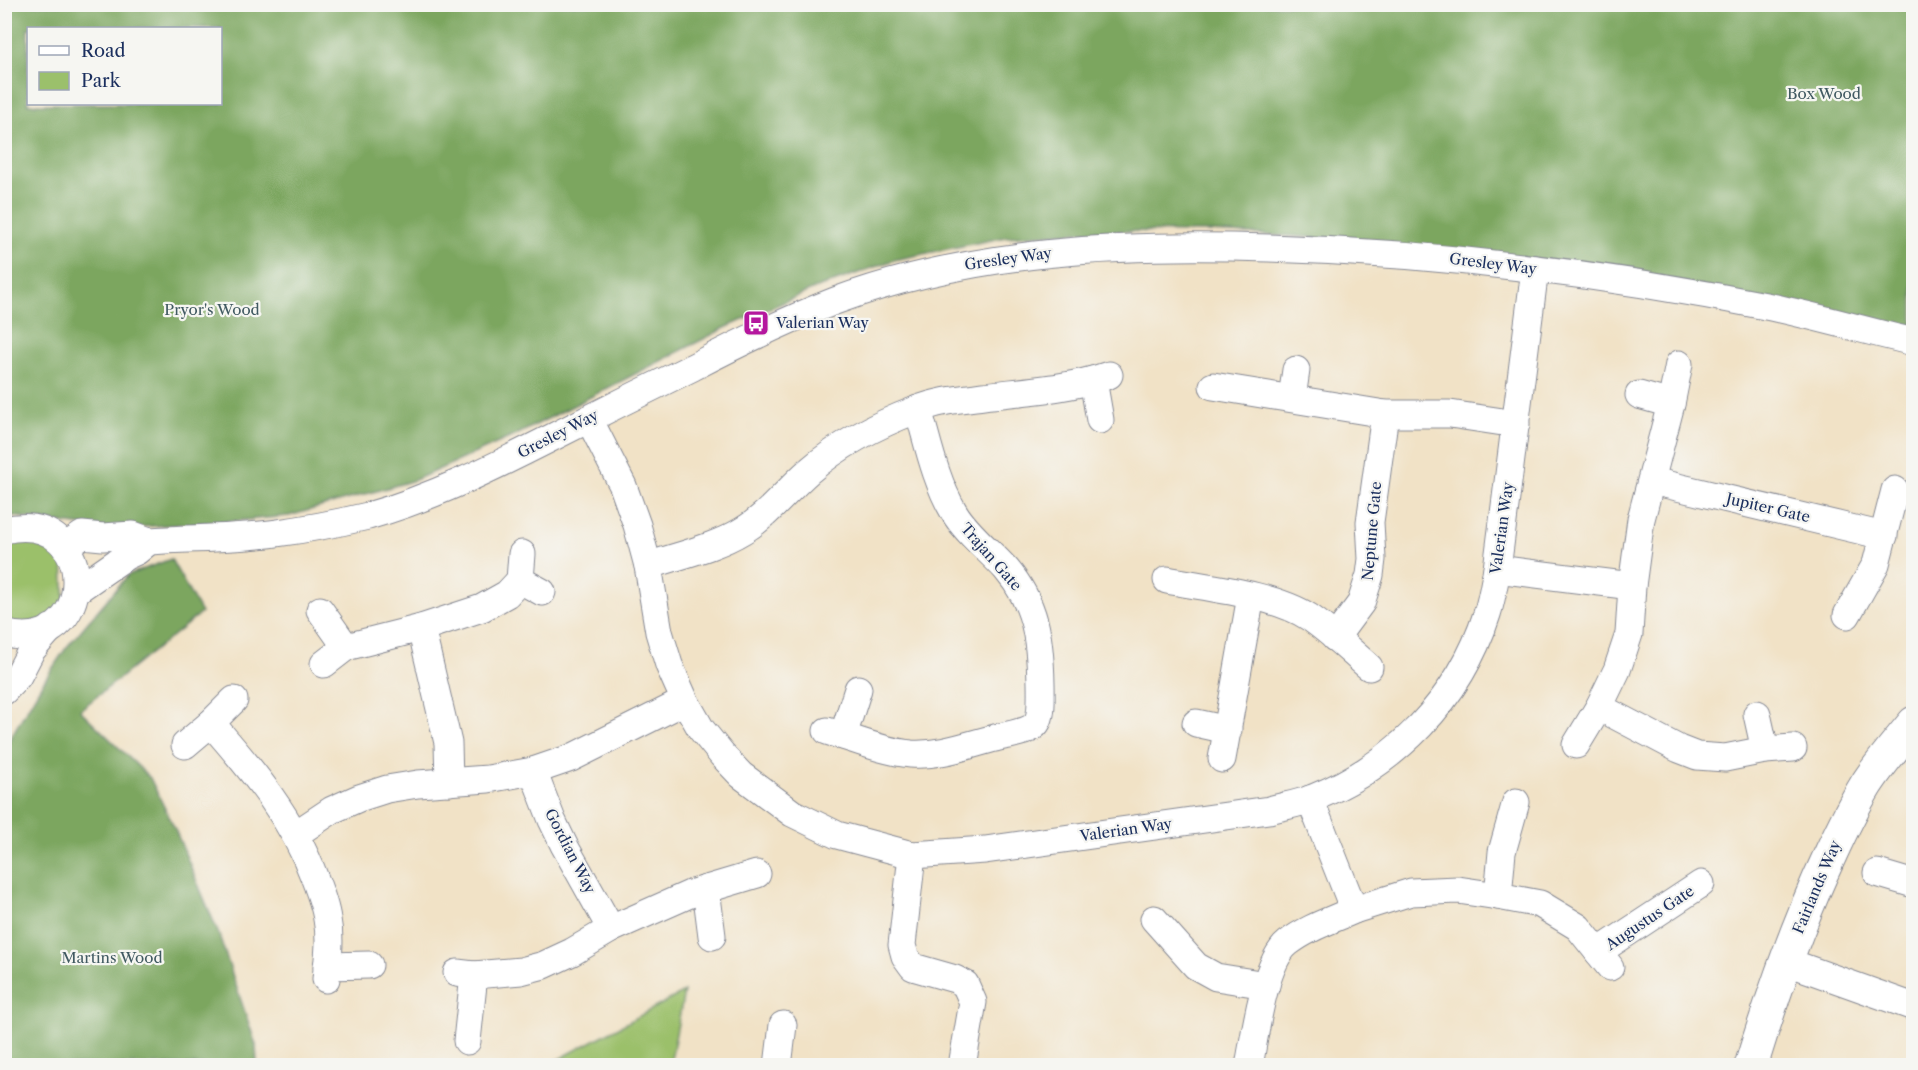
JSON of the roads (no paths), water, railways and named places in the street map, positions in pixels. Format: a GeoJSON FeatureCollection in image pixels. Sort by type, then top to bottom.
{"type":"FeatureCollection","features":[{"type":"Feature","properties":{"kind":"main road","name":"Fairlands Way"},"geometry":{"type":"LineString","coordinates":[[1751,1065],[1785,961],[1816,883],[1866,785],[1914,723]]}},
{"type":"Feature","properties":{"kind":"street","name":"Gresley Way"},"geometry":{"type":"LineString","coordinates":[[65,547],[82,535],[103,537],[133,535],[149,541],[274,534],[368,515],[454,485],[513,458],[743,342],[837,301],[953,267],[1016,256],[1099,248],[1214,246],[1313,249],[1430,257],[1535,269],[1695,292],[1777,308],[1914,342]]}},
{"type":"Feature","properties":{"kind":"street","name":"Valerian Way"},"geometry":{"type":"LineString","coordinates":[[589,419],[623,486],[637,525],[648,566],[659,632],[669,665],[685,701],[701,729],[741,775],[792,813],[837,835],[912,855],[985,850],[1269,810],[1311,799],[1340,786],[1394,752],[1440,705],[1476,644],[1487,613],[1497,569],[1535,269]]}},
{"type":"Feature","properties":{"kind":"street"},"geometry":{"type":"LineString","coordinates":[[1576,745],[1599,707],[1617,670],[1629,634],[1632,586],[1641,519],[1671,404],[1679,363]]}},
{"type":"Feature","properties":{"kind":"street"},"geometry":{"type":"LineString","coordinates":[[1292,398],[1296,370]]}},
{"type":"Feature","properties":{"kind":"street"},"geometry":{"type":"LineString","coordinates":[[648,566],[740,533],[754,524],[810,470],[829,455],[877,427],[918,409],[948,400],[1101,378],[1100,420]]}},
{"type":"Feature","properties":{"kind":"street"},"geometry":{"type":"LineString","coordinates":[[1213,386],[1385,414],[1450,414],[1516,424]]}},
{"type":"Feature","properties":{"kind":"street"},"geometry":{"type":"LineString","coordinates":[[1639,395],[1671,404]]}},
{"type":"Feature","properties":{"kind":"street","name":"Trajan Gate"},"geometry":{"type":"LineString","coordinates":[[858,689],[835,734],[912,754],[958,749],[1032,729],[1041,716],[1040,649],[1032,613],[1026,598],[1005,568],[982,547],[955,514],[939,480],[918,409]]}},
{"type":"Feature","properties":{"kind":"street","name":"Neptune Gate"},"geometry":{"type":"LineString","coordinates":[[1335,638],[1360,603],[1370,575],[1372,559],[1370,522],[1385,414]]}},
{"type":"Feature","properties":{"kind":"street","name":"Jupiter Gate"},"geometry":{"type":"LineString","coordinates":[[1652,481],[1884,536]]}},
{"type":"Feature","properties":{"kind":"street"},"geometry":{"type":"LineString","coordinates":[[1847,615],[1876,564],[1895,490]]}},
{"type":"Feature","properties":{"kind":"street"},"geometry":{"type":"LineString","coordinates":[[4,530],[18,527],[36,528],[52,535],[65,547],[73,560],[77,575],[77,590],[64,618],[35,636],[17,637],[4,633]]}},
{"type":"Feature","properties":{"kind":"street"},"geometry":{"type":"LineString","coordinates":[[77,590],[149,541]]}},
{"type":"Feature","properties":{"kind":"street"},"geometry":{"type":"LineString","coordinates":[[1497,569],[1632,586]]}},
{"type":"Feature","properties":{"kind":"street"},"geometry":{"type":"LineString","coordinates":[[324,664],[346,647],[420,628],[483,608],[507,594],[528,576]]}},
{"type":"Feature","properties":{"kind":"street"},"geometry":{"type":"LineString","coordinates":[[1167,580],[1251,596],[1289,607],[1308,617],[1369,666]]}},
{"type":"Feature","properties":{"kind":"street"},"geometry":{"type":"LineString","coordinates":[[1222,759],[1251,596]]}},
{"type":"Feature","properties":{"kind":"street"},"geometry":{"type":"LineString","coordinates":[[320,610],[346,647]]}},
{"type":"Feature","properties":{"kind":"street"},"geometry":{"type":"LineString","coordinates":[[4,691],[18,676],[31,651],[51,628]]}},
{"type":"Feature","properties":{"kind":"street"},"geometry":{"type":"LineString","coordinates":[[420,628],[448,743],[449,782]]}},
{"type":"Feature","properties":{"kind":"street"},"geometry":{"type":"LineString","coordinates":[[185,745],[234,700]]}},
{"type":"Feature","properties":{"kind":"street"},"geometry":{"type":"LineString","coordinates":[[296,834],[332,810],[387,789],[488,779],[533,771],[571,758],[685,701]]}},
{"type":"Feature","properties":{"kind":"street"},"geometry":{"type":"LineString","coordinates":[[1599,707],[1697,756],[1725,758],[1793,747]]}},
{"type":"Feature","properties":{"kind":"street"},"geometry":{"type":"LineString","coordinates":[[1757,714],[1765,750]]}},
{"type":"Feature","properties":{"kind":"street"},"geometry":{"type":"LineString","coordinates":[[210,723],[245,762],[272,797],[296,834],[314,877],[327,919],[329,948],[327,972],[369,964]]}},
{"type":"Feature","properties":{"kind":"street"},"geometry":{"type":"LineString","coordinates":[[1196,723],[1228,730]]}},
{"type":"Feature","properties":{"kind":"street","name":"Gordian Way"},"geometry":{"type":"LineString","coordinates":[[533,771],[564,845],[612,929]]}},
{"type":"Feature","properties":{"kind":"street"},"geometry":{"type":"LineString","coordinates":[[1311,799],[1354,910]]}},
{"type":"Feature","properties":{"kind":"street"},"geometry":{"type":"LineString","coordinates":[[1498,896],[1502,852],[1515,802]]}},
{"type":"Feature","properties":{"kind":"street"},"geometry":{"type":"LineString","coordinates":[[912,855],[902,945],[905,956],[913,967],[955,979],[964,984],[973,1002],[962,1065]]}},
{"type":"Feature","properties":{"kind":"street"},"geometry":{"type":"LineString","coordinates":[[1876,873],[1914,884]]}},
{"type":"Feature","properties":{"kind":"street"},"geometry":{"type":"LineString","coordinates":[[467,1041],[466,974],[521,971],[544,965],[612,929],[690,894],[757,874]]}},
{"type":"Feature","properties":{"kind":"street","name":"Augustus Gate"},"geometry":{"type":"LineString","coordinates":[[1249,1065],[1266,985],[1277,954],[1288,943],[1307,932],[1354,910],[1411,892],[1458,890],[1540,904],[1578,927],[1604,959],[1701,884]]}},
{"type":"Feature","properties":{"kind":"street"},"geometry":{"type":"LineString","coordinates":[[706,889],[712,936]]}},
{"type":"Feature","properties":{"kind":"street"},"geometry":{"type":"LineString","coordinates":[[1154,919],[1196,966],[1216,977],[1266,985]]}},
{"type":"Feature","properties":{"kind":"street"},"geometry":{"type":"LineString","coordinates":[[1785,961],[1914,1007]]}},
{"type":"Feature","properties":{"kind":"street"},"geometry":{"type":"LineString","coordinates":[[778,1065],[783,1025]]}},
{"type":"Feature","properties":{"kind":"place","name":"Valerian Way"},"geometry":{"type":"Point","coordinates":[756,323]}},
{"type":"Feature","properties":{"kind":"park label","name":"Box Wood"},"geometry":{"type":"Point","coordinates":[1824,94]}},
{"type":"Feature","properties":{"kind":"park label","name":"Pryor's Wood"},"geometry":{"type":"Point","coordinates":[212,310]}},
{"type":"Feature","properties":{"kind":"park label","name":"Martins Wood"},"geometry":{"type":"Point","coordinates":[112,958]}}]}
